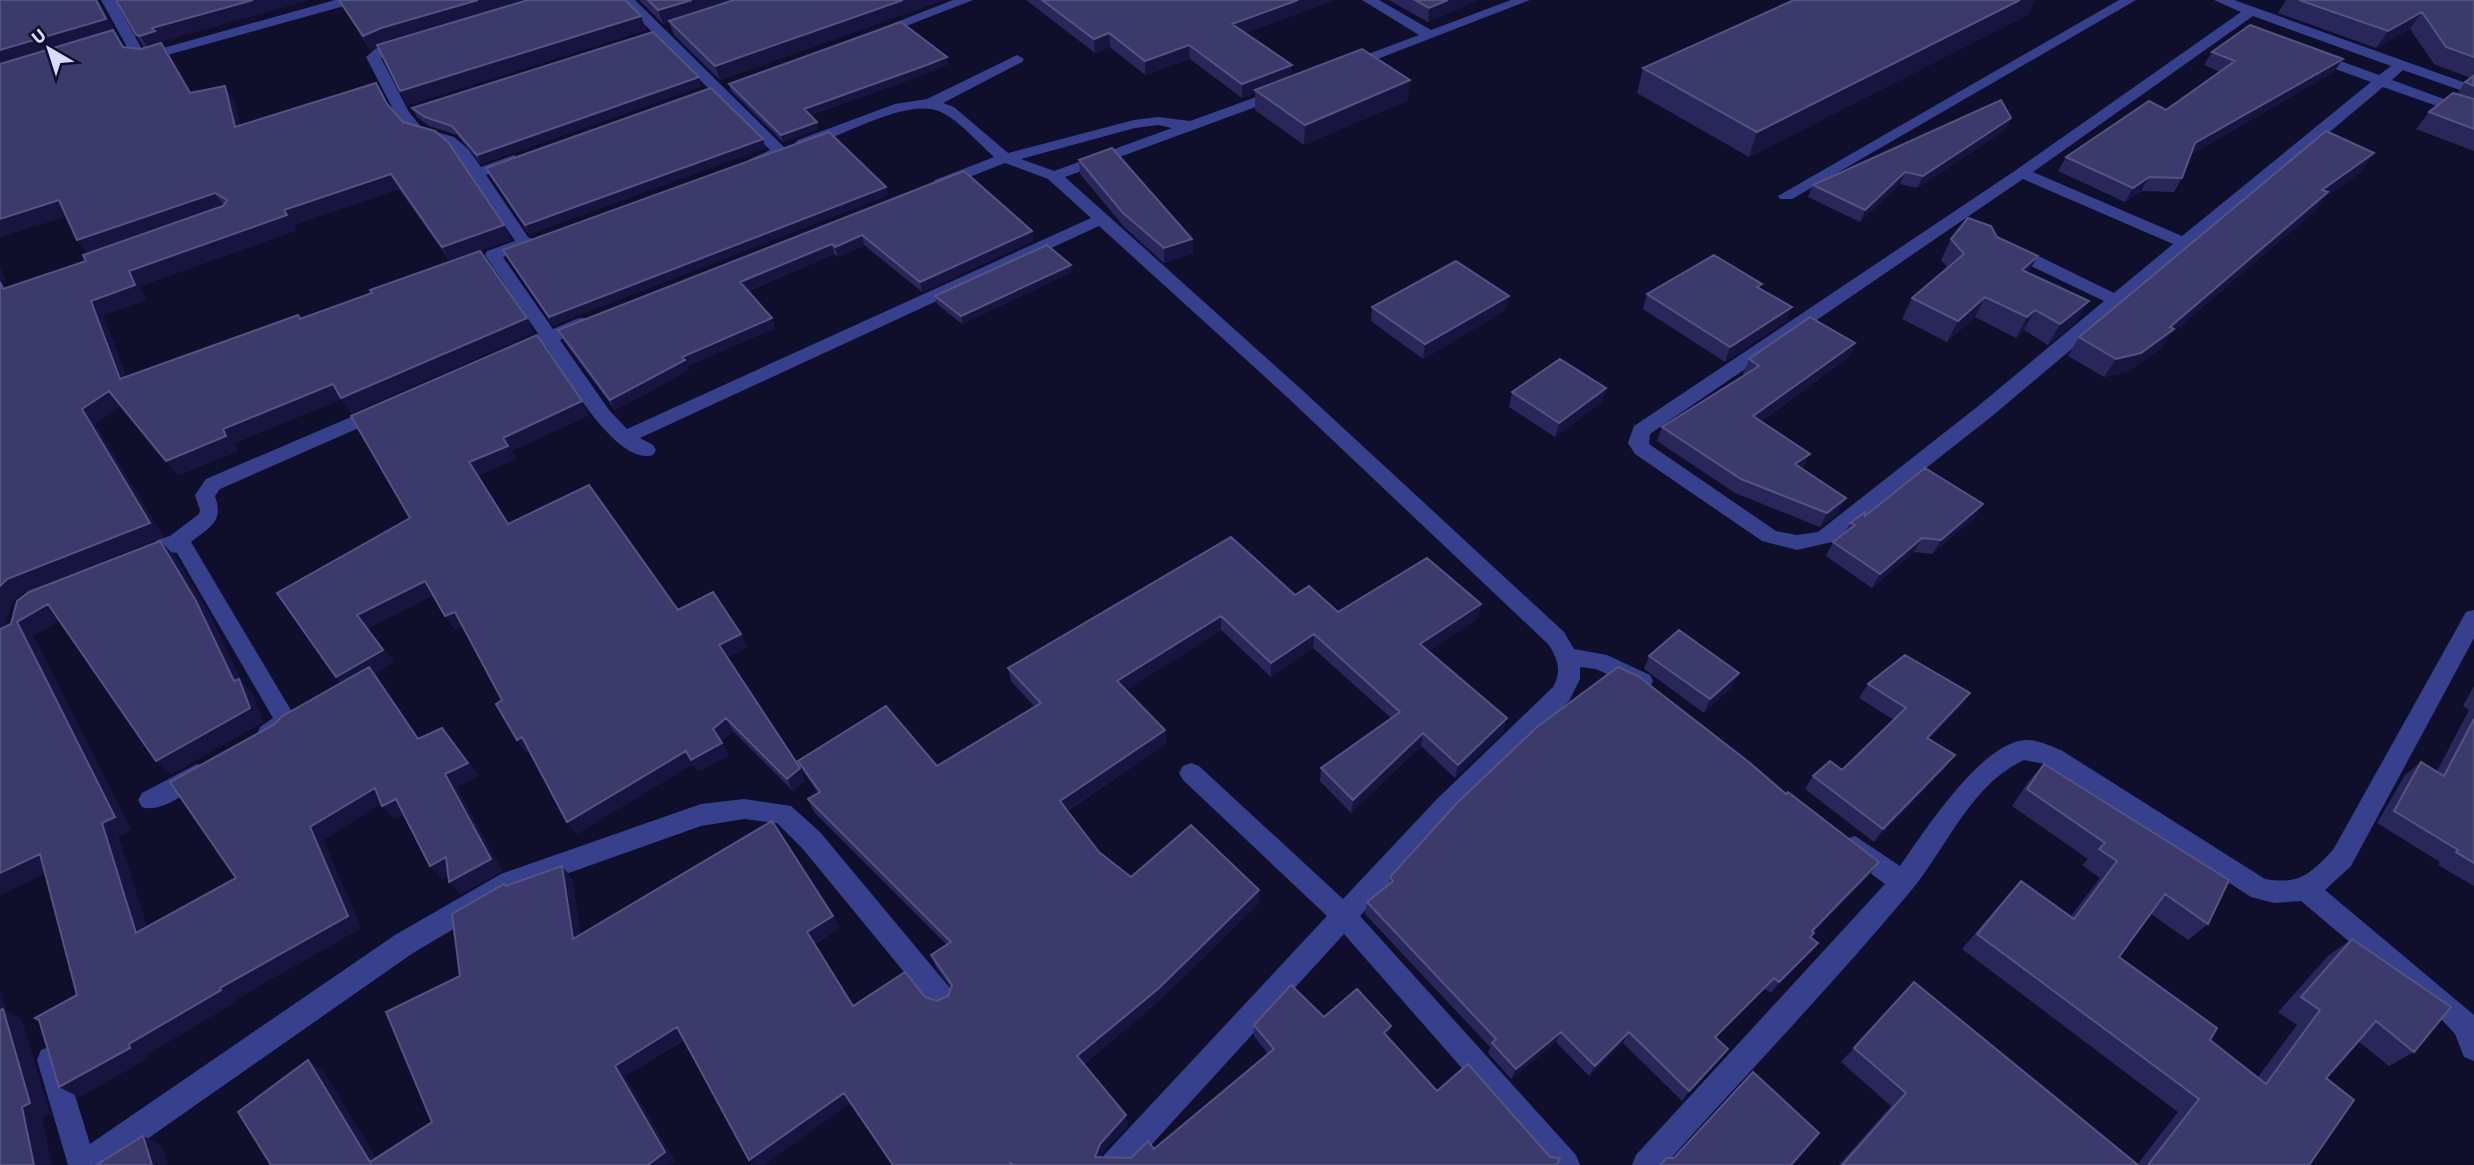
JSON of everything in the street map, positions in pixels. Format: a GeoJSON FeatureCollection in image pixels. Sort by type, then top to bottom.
{"type":"FeatureCollection","features":[{"type":"Feature","properties":{"kind":"street"},"geometry":{"type":"LineString","coordinates":[[115,3],[120,37],[138,55],[149,56],[350,0]]}},
{"type":"Feature","properties":{"kind":"street"},"geometry":{"type":"LineString","coordinates":[[627,0],[780,151]]}},
{"type":"Feature","properties":{"kind":"street"},"geometry":{"type":"LineString","coordinates":[[862,37],[966,0]]}},
{"type":"Feature","properties":{"kind":"street"},"geometry":{"type":"LineString","coordinates":[[1369,0],[1430,34]]}},
{"type":"Feature","properties":{"kind":"street"},"geometry":{"type":"LineString","coordinates":[[1331,73],[1523,0]]}},
{"type":"Feature","properties":{"kind":"street"},"geometry":{"type":"LineString","coordinates":[[1786,197],[2129,0]]}},
{"type":"Feature","properties":{"kind":"street"},"geometry":{"type":"LineString","coordinates":[[2221,0],[2474,91]]}},
{"type":"Feature","properties":{"kind":"street"},"geometry":{"type":"LineString","coordinates":[[2250,10],[2235,28],[1641,431],[1638,443],[1642,450],[1769,536],[1783,541],[1810,543],[1825,537],[1984,412],[2401,65]]}},
{"type":"Feature","properties":{"kind":"street"},"geometry":{"type":"LineString","coordinates":[[421,39],[380,52],[373,57],[409,112],[417,131],[457,145],[524,243]]}},
{"type":"Feature","properties":{"kind":"street"},"geometry":{"type":"LineString","coordinates":[[2292,49],[2474,115]]}},
{"type":"Feature","properties":{"kind":"street"},"geometry":{"type":"LineString","coordinates":[[741,166],[900,107],[930,103],[1017,59]]}},
{"type":"Feature","properties":{"kind":"street"},"geometry":{"type":"LineString","coordinates":[[1054,176],[1293,87]]}},
{"type":"Feature","properties":{"kind":"street"},"geometry":{"type":"LineString","coordinates":[[930,103],[949,110],[1005,158],[1054,176],[1304,403],[1556,638],[1568,657],[1568,684],[1561,694],[1444,807],[1114,1165]]}},
{"type":"Feature","properties":{"kind":"street"},"geometry":{"type":"LineString","coordinates":[[927,188],[1005,158],[1134,124],[1158,121],[1193,126]]}},
{"type":"Feature","properties":{"kind":"street"},"geometry":{"type":"LineString","coordinates":[[477,173],[526,156]]}},
{"type":"Feature","properties":{"kind":"street"},"geometry":{"type":"LineString","coordinates":[[2022,173],[2184,243]]}},
{"type":"Feature","properties":{"kind":"street"},"geometry":{"type":"LineString","coordinates":[[624,438],[1101,219]]}},
{"type":"Feature","properties":{"kind":"street"},"geometry":{"type":"LineString","coordinates":[[1951,221],[1975,233]]}},
{"type":"Feature","properties":{"kind":"street"},"geometry":{"type":"LineString","coordinates":[[549,235],[486,257],[549,336],[602,415],[624,438],[646,450]]}},
{"type":"Feature","properties":{"kind":"street"},"geometry":{"type":"LineString","coordinates":[[1998,244],[2117,301]]}},
{"type":"Feature","properties":{"kind":"street"},"geometry":{"type":"LineString","coordinates":[[499,358],[601,316]]}},
{"type":"Feature","properties":{"kind":"street"},"geometry":{"type":"LineString","coordinates":[[141,555],[176,543],[207,518],[210,510],[205,495],[213,484],[400,402]]}},
{"type":"Feature","properties":{"kind":"street"},"geometry":{"type":"LineString","coordinates":[[176,543],[184,548],[284,717],[285,722],[279,728],[250,745]]}},
{"type":"Feature","properties":{"kind":"street"},"geometry":{"type":"LineString","coordinates":[[1646,1165],[1903,882],[1981,779],[2008,755],[2024,750],[2053,757],[2260,889],[2285,895],[2305,890],[2316,884],[2342,858],[2474,618]]}},
{"type":"Feature","properties":{"kind":"street"},"geometry":{"type":"LineString","coordinates":[[1568,657],[1599,661],[1618,669],[1642,681],[1663,698]]}},
{"type":"Feature","properties":{"kind":"street"},"geometry":{"type":"LineString","coordinates":[[150,800],[216,763]]}},
{"type":"Feature","properties":{"kind":"street"},"geometry":{"type":"LineString","coordinates":[[1191,773],[1344,916],[1566,1165]]}},
{"type":"Feature","properties":{"kind":"street"},"geometry":{"type":"LineString","coordinates":[[46,1041],[84,1165],[404,944],[510,882],[701,816],[744,809],[783,813],[811,840],[940,997]]}},
{"type":"Feature","properties":{"kind":"street"},"geometry":{"type":"LineString","coordinates":[[1833,830],[1903,882]]}},
{"type":"Feature","properties":{"kind":"street"},"geometry":{"type":"LineString","coordinates":[[2305,890],[2452,1012],[2465,1025],[2474,1048]]}},
{"type":"Feature","properties":{"kind":"building"},"geometry":{"type":"Polygon","coordinates":[[[0,0],[96,0],[106,19],[0,50],[0,0]]]}},
{"type":"Feature","properties":{"kind":"building"},"geometry":{"type":"Polygon","coordinates":[[[116,0],[253,0],[152,28],[155,31],[140,36],[136,35],[116,0]]]}},
{"type":"Feature","properties":{"kind":"building"},"geometry":{"type":"Polygon","coordinates":[[[339,0],[478,0],[381,28],[363,36],[339,0]]]}},
{"type":"Feature","properties":{"kind":"building"},"geometry":{"type":"Polygon","coordinates":[[[528,0],[625,0],[641,16],[400,91],[377,45],[528,0]]]}},
{"type":"Feature","properties":{"kind":"building"},"geometry":{"type":"Polygon","coordinates":[[[648,0],[692,0],[658,10],[648,0]]]}},
{"type":"Feature","properties":{"kind":"building"},"geometry":{"type":"Polygon","coordinates":[[[734,0],[903,0],[715,66],[669,21],[734,0]]]}},
{"type":"Feature","properties":{"kind":"building"},"geometry":{"type":"Polygon","coordinates":[[[1042,0],[1298,0],[1232,24],[1292,65],[1242,84],[1189,45],[1145,61],[1109,33],[1094,39],[1042,0]]]}},
{"type":"Feature","properties":{"kind":"building"},"geometry":{"type":"Polygon","coordinates":[[[1415,0],[1448,0],[1429,8],[1415,0]]]}},
{"type":"Feature","properties":{"kind":"building"},"geometry":{"type":"Polygon","coordinates":[[[1794,0],[2020,0],[1757,132],[1643,68],[1794,0]]]}},
{"type":"Feature","properties":{"kind":"building"},"geometry":{"type":"Polygon","coordinates":[[[2299,0],[2474,0],[2474,57],[2446,47],[2422,12],[2388,31],[2299,0]]]}},
{"type":"Feature","properties":{"kind":"building"},"geometry":{"type":"Polygon","coordinates":[[[901,22],[947,57],[804,109],[817,122],[781,135],[729,84],[901,22]]]}},
{"type":"Feature","properties":{"kind":"building"},"geometry":{"type":"Polygon","coordinates":[[[2250,25],[2343,59],[2195,143],[2182,178],[2149,177],[2133,188],[2066,157],[2149,101],[2166,110],[2235,61],[2212,52],[2250,25]]]}},
{"type":"Feature","properties":{"kind":"building"},"geometry":{"type":"Polygon","coordinates":[[[113,30],[123,47],[141,49],[161,43],[190,93],[225,86],[235,127],[376,83],[387,104],[403,122],[435,131],[448,142],[504,225],[442,247],[391,174],[284,210],[287,215],[129,271],[135,285],[91,301],[120,379],[298,315],[300,319],[372,293],[370,290],[480,251],[527,318],[341,398],[333,384],[223,429],[226,436],[166,461],[109,391],[82,409],[150,523],[7,579],[0,586],[0,282],[3,289],[86,261],[83,255],[223,206],[227,200],[215,193],[77,240],[59,200],[0,219],[0,64],[113,30]]]}},
{"type":"Feature","properties":{"kind":"building"},"geometry":{"type":"Polygon","coordinates":[[[653,32],[699,77],[477,155],[452,126],[425,117],[412,108],[653,32]]]}},
{"type":"Feature","properties":{"kind":"building"},"geometry":{"type":"Polygon","coordinates":[[[1362,49],[1410,80],[1305,125],[1255,90],[1362,49]]]}},
{"type":"Feature","properties":{"kind":"building"},"geometry":{"type":"Polygon","coordinates":[[[2473,76],[2474,86],[2465,82],[2473,76]]]}},
{"type":"Feature","properties":{"kind":"building"},"geometry":{"type":"Polygon","coordinates":[[[711,88],[763,139],[525,225],[486,168],[711,88]]]}},
{"type":"Feature","properties":{"kind":"building"},"geometry":{"type":"Polygon","coordinates":[[[2453,93],[2474,99],[2474,129],[2429,112],[2453,93]]]}},
{"type":"Feature","properties":{"kind":"building"},"geometry":{"type":"Polygon","coordinates":[[[2001,100],[2011,118],[1923,176],[1905,172],[1865,210],[1813,185],[2001,100]]]}},
{"type":"Feature","properties":{"kind":"building"},"geometry":{"type":"Polygon","coordinates":[[[2326,131],[2374,153],[2322,190],[2328,192],[2170,327],[2174,329],[2141,353],[2116,359],[2079,337],[2326,131]]]}},
{"type":"Feature","properties":{"kind":"building"},"geometry":{"type":"Polygon","coordinates":[[[829,132],[886,187],[549,317],[503,250],[829,132]]]}},
{"type":"Feature","properties":{"kind":"building"},"geometry":{"type":"Polygon","coordinates":[[[1112,148],[1192,239],[1164,248],[1123,213],[1079,160],[1112,148]]]}},
{"type":"Feature","properties":{"kind":"building"},"geometry":{"type":"Polygon","coordinates":[[[964,171],[1032,231],[920,282],[862,235],[835,247],[832,244],[740,282],[772,318],[682,357],[685,360],[610,400],[558,330],[964,171]]]}},
{"type":"Feature","properties":{"kind":"building"},"geometry":{"type":"Polygon","coordinates":[[[1968,218],[1991,226],[1997,237],[2038,256],[2022,270],[2089,301],[2060,324],[2035,310],[2027,317],[1985,297],[1958,321],[1912,298],[1964,254],[1951,239],[1968,218]]]}},
{"type":"Feature","properties":{"kind":"building"},"geometry":{"type":"Polygon","coordinates":[[[1047,245],[1071,265],[961,316],[935,296],[1047,245]]]}},
{"type":"Feature","properties":{"kind":"building"},"geometry":{"type":"Polygon","coordinates":[[[1714,255],[1762,284],[1757,287],[1792,307],[1730,347],[1647,294],[1714,255]]]}},
{"type":"Feature","properties":{"kind":"building"},"geometry":{"type":"Polygon","coordinates":[[[1456,261],[1509,296],[1425,344],[1372,307],[1456,261]]]}},
{"type":"Feature","properties":{"kind":"building"},"geometry":{"type":"Polygon","coordinates":[[[1810,317],[1855,343],[1753,416],[1810,454],[1795,464],[1846,498],[1827,513],[1741,479],[1662,427],[1759,366],[1749,359],[1810,317]]]}},
{"type":"Feature","properties":{"kind":"building"},"geometry":{"type":"Polygon","coordinates":[[[537,335],[582,401],[503,438],[508,446],[469,462],[508,524],[589,485],[678,610],[713,592],[741,634],[719,645],[800,768],[787,779],[726,718],[713,729],[722,743],[691,760],[686,751],[567,822],[522,737],[517,740],[496,704],[502,700],[455,612],[445,616],[425,581],[357,615],[383,650],[336,677],[277,593],[410,518],[351,416],[537,335]]]}},
{"type":"Feature","properties":{"kind":"building"},"geometry":{"type":"Polygon","coordinates":[[[1560,359],[1606,388],[1559,423],[1512,392],[1560,359]]]}},
{"type":"Feature","properties":{"kind":"building"},"geometry":{"type":"Polygon","coordinates":[[[1925,468],[1983,504],[1941,540],[1922,538],[1880,574],[1833,542],[1855,525],[1850,523],[1865,512],[1865,516],[1925,468]]]}},
{"type":"Feature","properties":{"kind":"building"},"geometry":{"type":"Polygon","coordinates":[[[1231,537],[1295,595],[1309,586],[1338,612],[1427,558],[1481,604],[1420,644],[1507,718],[1458,765],[1423,733],[1353,800],[1321,768],[1400,712],[1314,634],[1271,663],[1221,616],[1117,681],[1165,730],[1060,801],[1099,852],[1131,877],[1191,825],[1259,890],[1158,989],[1077,1056],[1126,1115],[1100,1144],[1095,1157],[1131,1158],[1148,1141],[1154,1149],[1274,1049],[1254,1025],[1291,985],[1324,1017],[1357,989],[1391,1026],[1384,1033],[1437,1091],[1468,1064],[1550,1157],[1560,1158],[1557,1165],[893,1165],[844,1093],[749,1160],[677,1027],[615,1066],[665,1152],[648,1165],[271,1165],[238,1112],[308,1060],[370,1162],[432,1122],[386,1012],[460,976],[452,914],[504,884],[506,886],[562,866],[573,939],[772,821],[833,916],[807,932],[853,1006],[905,972],[925,997],[937,1001],[948,996],[952,985],[931,955],[951,942],[808,799],[820,792],[798,761],[886,706],[937,766],[1041,703],[1008,668],[1231,537]]]}},
{"type":"Feature","properties":{"kind":"building"},"geometry":{"type":"Polygon","coordinates":[[[160,541],[196,601],[234,681],[239,679],[250,708],[156,761],[48,604],[17,622],[115,817],[102,823],[136,933],[236,878],[170,782],[275,724],[281,717],[369,667],[418,739],[442,728],[468,763],[445,774],[491,859],[449,882],[446,857],[430,866],[396,799],[382,806],[375,788],[310,827],[348,916],[220,988],[221,990],[129,1044],[130,1048],[59,1087],[39,1020],[35,1018],[77,995],[40,854],[0,873],[0,629],[11,624],[17,601],[29,592],[160,541]]]}},
{"type":"Feature","properties":{"kind":"building"},"geometry":{"type":"Polygon","coordinates":[[[1679,630],[1739,673],[1710,699],[1649,656],[1679,630]]]}},
{"type":"Feature","properties":{"kind":"building"},"geometry":{"type":"Polygon","coordinates":[[[1905,655],[1970,693],[1927,738],[1955,755],[1883,829],[1813,776],[1830,761],[1842,770],[1906,708],[1868,684],[1905,655]]]}},
{"type":"Feature","properties":{"kind":"building"},"geometry":{"type":"Polygon","coordinates":[[[1618,667],[1638,676],[1786,794],[1788,792],[1879,862],[1812,931],[1814,933],[1810,937],[1818,943],[1779,982],[1774,978],[1715,1037],[1728,1049],[1689,1091],[1629,1032],[1595,1066],[1561,1032],[1516,1069],[1492,1043],[1496,1039],[1367,902],[1393,881],[1390,877],[1457,803],[1537,727],[1618,667]]]}},
{"type":"Feature","properties":{"kind":"building"},"geometry":{"type":"Polygon","coordinates":[[[2474,719],[2474,863],[2456,852],[2458,850],[2394,811],[2421,762],[2444,776],[2474,719]]]}},
{"type":"Feature","properties":{"kind":"building"},"geometry":{"type":"Polygon","coordinates":[[[2044,764],[2229,880],[2208,924],[2165,894],[2119,957],[2217,1028],[2210,1040],[2266,1084],[2320,1010],[2301,997],[2352,939],[2451,1007],[2414,1052],[2376,1021],[2326,1078],[2354,1100],[2309,1165],[2148,1165],[2199,1099],[1977,934],[2021,881],[2074,919],[2117,861],[2099,849],[2105,843],[2027,789],[2044,764]]]}},
{"type":"Feature","properties":{"kind":"building"},"geometry":{"type":"Polygon","coordinates":[[[1914,982],[2138,1165],[1842,1165],[1906,1093],[1854,1048],[1914,982]]]}},
{"type":"Feature","properties":{"kind":"building"},"geometry":{"type":"Polygon","coordinates":[[[3,1009],[30,1103],[22,1107],[34,1165],[0,1165],[0,1010],[3,1009]]]}},
{"type":"Feature","properties":{"kind":"building"},"geometry":{"type":"Polygon","coordinates":[[[1753,1072],[1819,1133],[1791,1165],[1660,1165],[1667,1158],[1674,1158],[1753,1072]]]}},
{"type":"Feature","properties":{"kind":"building"},"geometry":{"type":"Polygon","coordinates":[[[143,1136],[152,1165],[96,1165],[143,1136]]]}}]}
